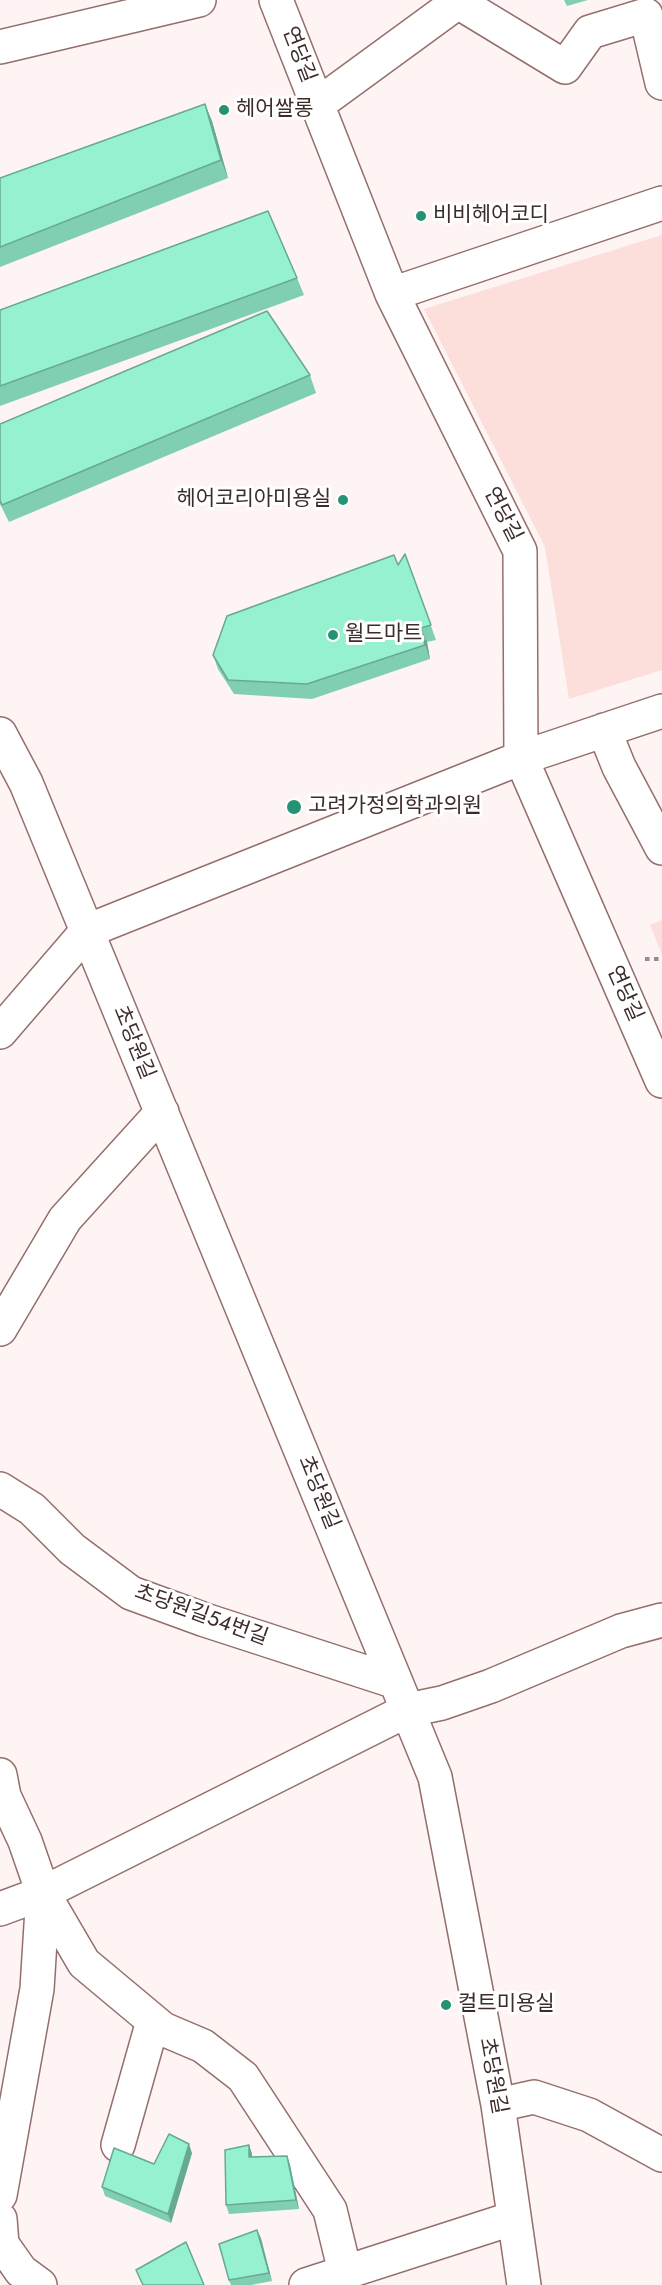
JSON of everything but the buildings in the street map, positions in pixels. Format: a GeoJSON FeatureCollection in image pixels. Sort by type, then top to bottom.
{"type":"FeatureCollection","features":[{"type":"Feature","properties":{"kind":"street"},"geometry":{"type":"LineString","coordinates":[[0,47],[199,0]]}},
{"type":"Feature","properties":{"kind":"street","name":"연당길"},"geometry":{"type":"LineString","coordinates":[[276,0],[392,294],[520,551],[521,758],[662,1081]]}},
{"type":"Feature","properties":{"kind":"street"},"geometry":{"type":"LineString","coordinates":[[317,105],[460,1],[564,67],[590,32],[654,14],[662,83]]}},
{"type":"Feature","properties":{"kind":"street"},"geometry":{"type":"LineString","coordinates":[[392,294],[662,202]]}},
{"type":"Feature","properties":{"kind":"street"},"geometry":{"type":"LineString","coordinates":[[0,1032],[87,931],[521,758],[662,711]]}},
{"type":"Feature","properties":{"kind":"street"},"geometry":{"type":"LineString","coordinates":[[604,730],[619,768],[662,848]]}},
{"type":"Feature","properties":{"kind":"street","name":"초당원길"},"geometry":{"type":"LineString","coordinates":[[0,734],[26,783],[435,1777],[498,2105],[524,2285]]}},
{"type":"Feature","properties":{"kind":"street"},"geometry":{"type":"LineString","coordinates":[[0,1329],[66,1219],[162,1112]]}},
{"type":"Feature","properties":{"kind":"street","name":"초당원길54번길"},"geometry":{"type":"LineString","coordinates":[[0,1489],[32,1509],[72,1549],[131,1593],[402,1696]]}},
{"type":"Feature","properties":{"kind":"street"},"geometry":{"type":"LineString","coordinates":[[0,1909],[43,1893],[402,1696],[442,1703],[491,1686],[621,1632],[662,1620]]}},
{"type":"Feature","properties":{"kind":"street"},"geometry":{"type":"LineString","coordinates":[[0,1777],[4,1796],[25,1841],[43,1893],[84,1963],[163,2029],[203,2046],[243,2077],[330,2210],[345,2272]]}},
{"type":"Feature","properties":{"kind":"street"},"geometry":{"type":"LineString","coordinates":[[0,2195],[37,1989],[43,1893]]}},
{"type":"Feature","properties":{"kind":"street"},"geometry":{"type":"LineString","coordinates":[[118,2145],[153,2021]]}},
{"type":"Feature","properties":{"kind":"street"},"geometry":{"type":"LineString","coordinates":[[498,2105],[534,2097],[589,2115],[662,2155]]}},
{"type":"Feature","properties":{"kind":"street"},"geometry":{"type":"LineString","coordinates":[[306,2285],[514,2218]]}},
{"type":"Feature","properties":{"kind":"street"},"geometry":{"type":"LineString","coordinates":[[0,2219],[2,2244],[21,2271],[40,2285]]}},
{"type":"Feature","properties":{"kind":"shaded area"},"geometry":{"type":"Polygon","coordinates":[[[662,235],[662,670],[569,699],[545,547],[424,309],[662,235]]]}},
{"type":"Feature","properties":{"kind":"shaded area"},"geometry":{"type":"Polygon","coordinates":[[[662,920],[662,954],[650,925],[662,920]]]}},
{"type":"Feature","properties":{"kind":"place","name":"헤어쌀롱"},"geometry":{"type":"Point","coordinates":[224,110]}},
{"type":"Feature","properties":{"kind":"place","name":"비비헤어코디"},"geometry":{"type":"Point","coordinates":[421,216]}},
{"type":"Feature","properties":{"kind":"place","name":"헤어코리아미용실"},"geometry":{"type":"Point","coordinates":[343,500]}},
{"type":"Feature","properties":{"kind":"place","name":"월드마트"},"geometry":{"type":"Point","coordinates":[333,635]}},
{"type":"Feature","properties":{"kind":"place","name":"고려가정의학과의원"},"geometry":{"type":"Point","coordinates":[294,807]}},
{"type":"Feature","properties":{"kind":"place","name":"컬트미용실"},"geometry":{"type":"Point","coordinates":[446,2005]}}]}
